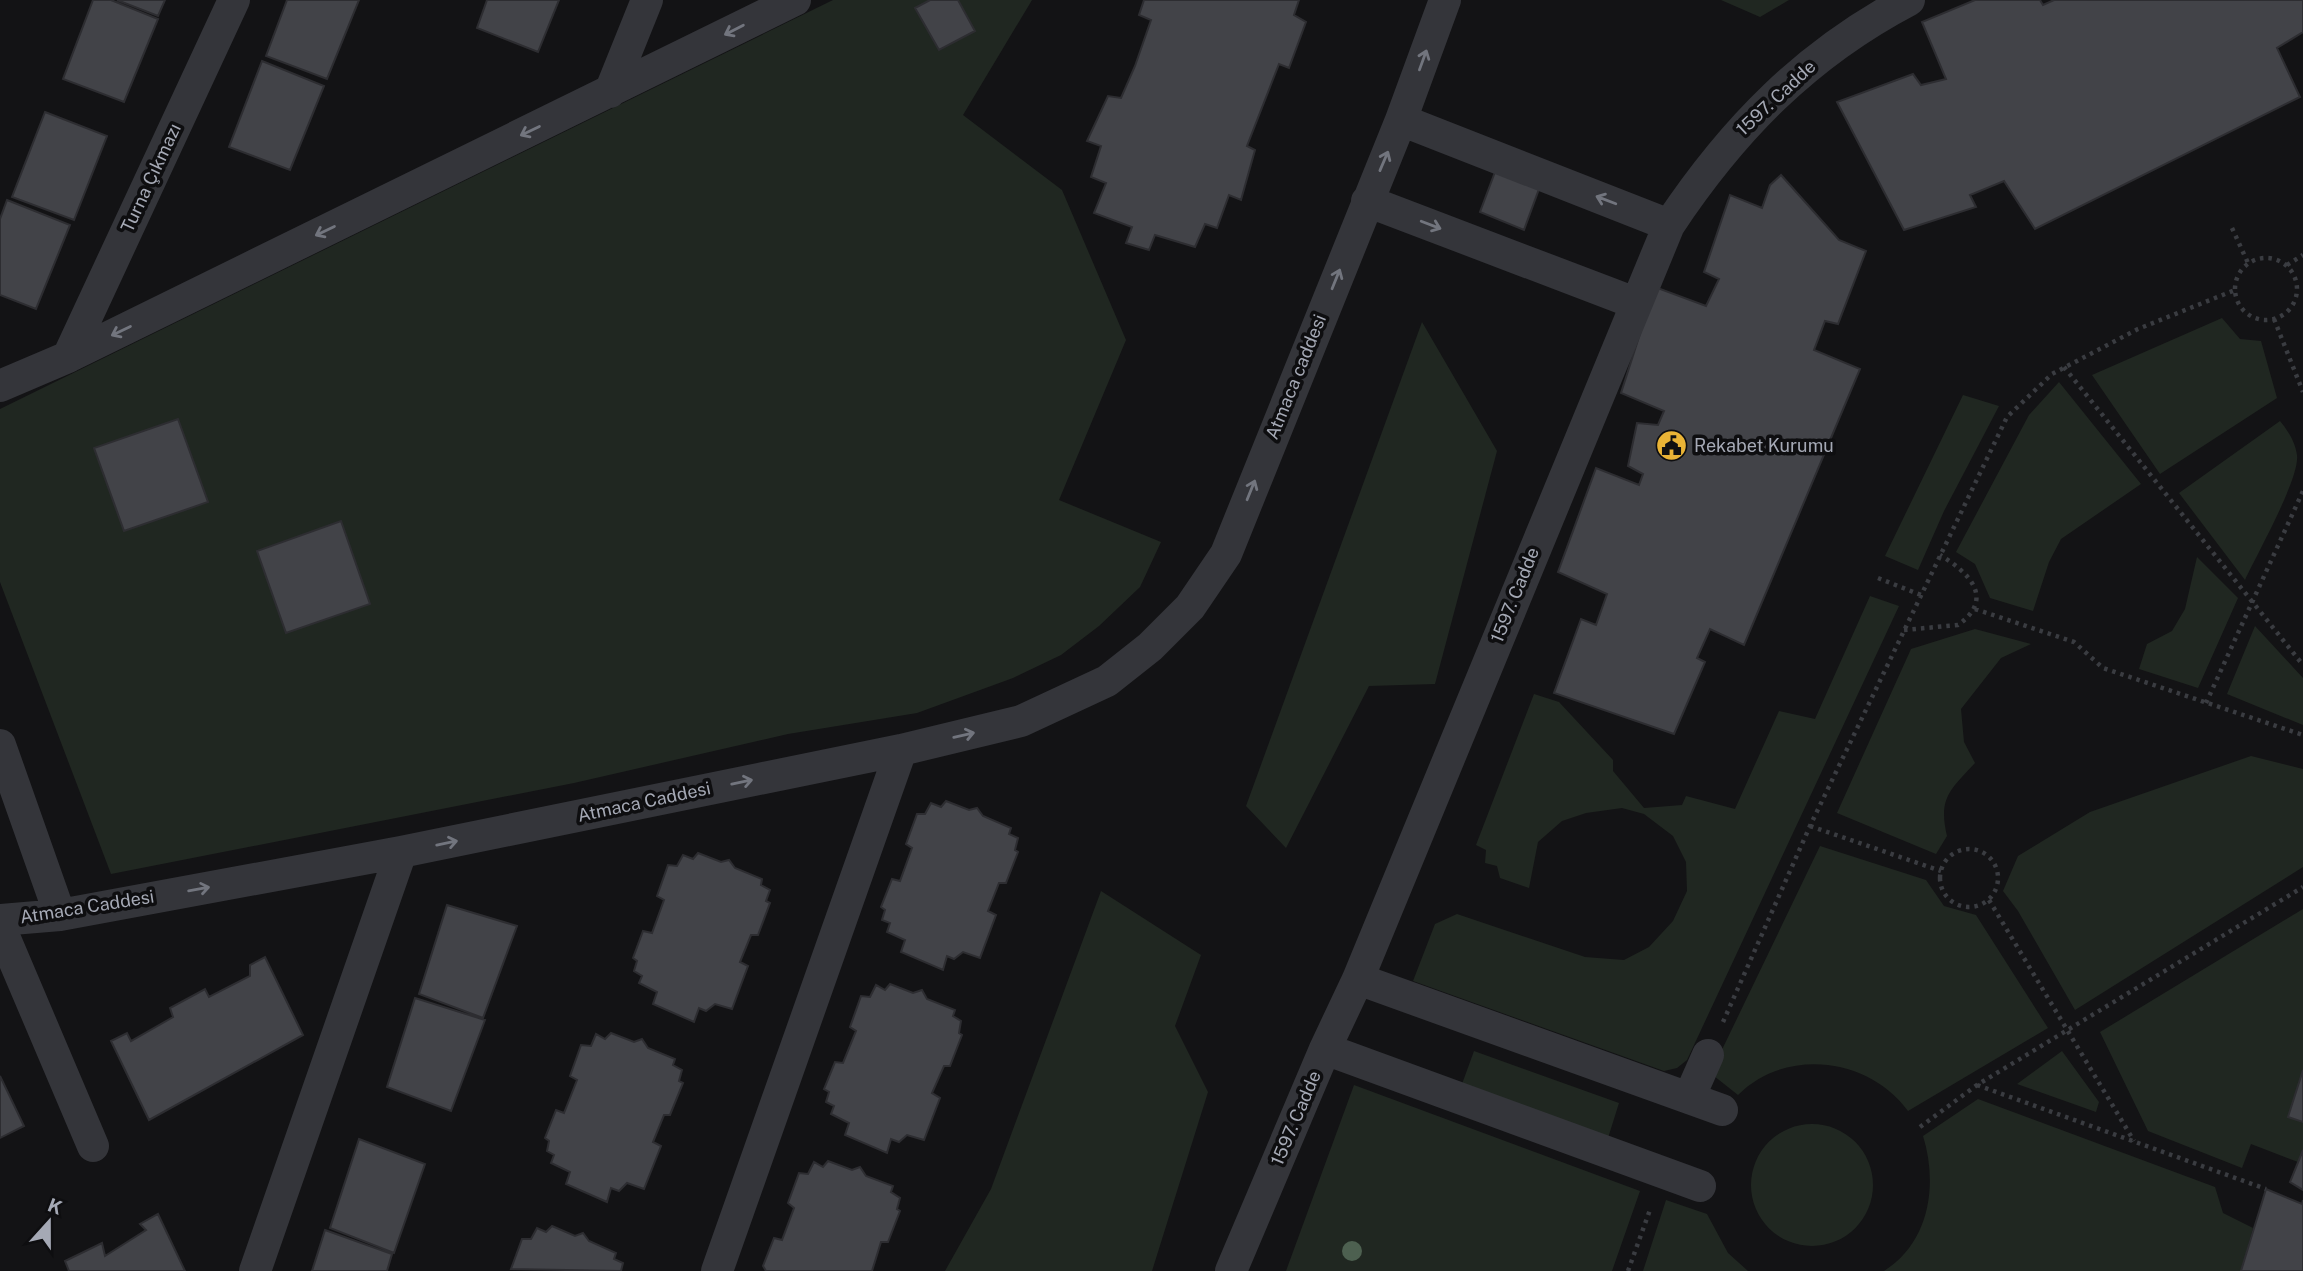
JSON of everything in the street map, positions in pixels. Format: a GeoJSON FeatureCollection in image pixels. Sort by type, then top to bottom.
{"type":"FeatureCollection","features":[{"type":"Feature","properties":{"kind":"street","name":"Turna Çıkmazı"},"geometry":{"type":"LineString","coordinates":[[68,357],[234,0]]}},
{"type":"Feature","properties":{"kind":"street"},"geometry":{"type":"LineString","coordinates":[[610,92],[647,0]]}},
{"type":"Feature","properties":{"kind":"street"},"geometry":{"type":"LineString","coordinates":[[0,386],[68,357],[795,0]]}},
{"type":"Feature","properties":{"kind":"street","name":"Atmaca caddesi"},"geometry":{"type":"LineString","coordinates":[[1226,554],[1401,120],[1445,0]]}},
{"type":"Feature","properties":{"kind":"street","name":"1597. Cadde"},"geometry":{"type":"LineString","coordinates":[[1231,1271],[1325,1049],[1358,979],[1669,225],[1705,172],[1749,119],[1826,52],[1881,14],[1909,0]]}},
{"type":"Feature","properties":{"kind":"street"},"geometry":{"type":"LineString","coordinates":[[1401,120],[1669,225]]}},
{"type":"Feature","properties":{"kind":"street"},"geometry":{"type":"LineString","coordinates":[[1367,201],[1635,303]]}},
{"type":"Feature","properties":{"kind":"street","name":"Atmaca Caddesi"},"geometry":{"type":"LineString","coordinates":[[0,920],[60,915],[401,852],[901,750],[1021,720],[1107,681],[1150,647],[1189,607],[1226,554]]}},
{"type":"Feature","properties":{"kind":"street"},"geometry":{"type":"LineString","coordinates":[[0,745],[60,915]]}},
{"type":"Feature","properties":{"kind":"street"},"geometry":{"type":"LineString","coordinates":[[717,1271],[901,750]]}},
{"type":"Feature","properties":{"kind":"street"},"geometry":{"type":"LineString","coordinates":[[255,1271],[401,852]]}},
{"type":"Feature","properties":{"kind":"street"},"geometry":{"type":"LineString","coordinates":[[0,927],[93,1146]]}},
{"type":"Feature","properties":{"kind":"street"},"geometry":{"type":"LineString","coordinates":[[1358,979],[1722,1110]]}},
{"type":"Feature","properties":{"kind":"street"},"geometry":{"type":"LineString","coordinates":[[1325,1049],[1659,1184],[1700,1186]]}},
{"type":"Feature","properties":{"kind":"street"},"geometry":{"type":"LineString","coordinates":[[1689,1098],[1708,1055]]}},
{"type":"Feature","properties":{"kind":"path"},"geometry":{"type":"LineString","coordinates":[[2232,228],[2248,263]]}},
{"type":"Feature","properties":{"kind":"path"},"geometry":{"type":"LineString","coordinates":[[2287,265],[2303,255]]}},
{"type":"Feature","properties":{"kind":"path"},"geometry":{"type":"LineString","coordinates":[[2268,257],[2287,265],[2294,273],[2298,294],[2287,312],[2274,319],[2259,320],[2249,316],[2242,309],[2235,290],[2236,280],[2248,263],[2268,257]]}},
{"type":"Feature","properties":{"kind":"path"},"geometry":{"type":"LineString","coordinates":[[1708,1055],[1810,826],[2007,417],[2052,374],[2138,329],[2235,290]]}},
{"type":"Feature","properties":{"kind":"path"},"geometry":{"type":"LineString","coordinates":[[2274,319],[2303,392]]}},
{"type":"Feature","properties":{"kind":"path"},"geometry":{"type":"LineString","coordinates":[[2064,368],[2303,665]]}},
{"type":"Feature","properties":{"kind":"path"},"geometry":{"type":"LineString","coordinates":[[2206,703],[2303,491]]}},
{"type":"Feature","properties":{"kind":"path"},"geometry":{"type":"LineString","coordinates":[[1904,630],[1958,625],[1975,609],[1976,595],[1971,580],[1961,568],[1940,555]]}},
{"type":"Feature","properties":{"kind":"path"},"geometry":{"type":"LineString","coordinates":[[1878,578],[1921,595]]}},
{"type":"Feature","properties":{"kind":"path"},"geometry":{"type":"LineString","coordinates":[[1975,609],[2074,642],[2103,668],[2303,735]]}},
{"type":"Feature","properties":{"kind":"path"},"geometry":{"type":"LineString","coordinates":[[1810,826],[1941,871]]}},
{"type":"Feature","properties":{"kind":"path"},"geometry":{"type":"LineString","coordinates":[[1970,848],[1988,855],[1995,863],[1998,881],[1989,900],[1975,906],[1957,904],[1943,891],[1941,871],[1951,854],[1970,848]]}},
{"type":"Feature","properties":{"kind":"path"},"geometry":{"type":"LineString","coordinates":[[1920,1127],[1977,1085],[2303,887]]}},
{"type":"Feature","properties":{"kind":"path"},"geometry":{"type":"LineString","coordinates":[[1989,900],[2135,1142]]}},
{"type":"Feature","properties":{"kind":"path"},"geometry":{"type":"LineString","coordinates":[[1977,1085],[2266,1189]]}},
{"type":"Feature","properties":{"kind":"path"},"geometry":{"type":"LineString","coordinates":[[1628,1271],[1659,1184]]}},
{"type":"Feature","properties":{"kind":"shaded area"},"geometry":{"type":"Polygon","coordinates":[[[833,0],[1032,0],[963,115],[1062,190],[1126,340],[1059,500],[1161,542],[1140,587],[1099,626],[1061,655],[1013,678],[917,713],[788,734],[574,783],[111,874],[0,582],[0,409],[833,0]]]}},
{"type":"Feature","properties":{"kind":"shaded area"},"geometry":{"type":"Polygon","coordinates":[[[1721,0],[1789,0],[1760,17],[1721,0]]]}},
{"type":"Feature","properties":{"kind":"shaded area"},"geometry":{"type":"Polygon","coordinates":[[[2222,318],[2240,339],[2261,341],[2277,398],[2160,474],[2092,375],[2222,318]]]}},
{"type":"Feature","properties":{"kind":"shaded area"},"geometry":{"type":"Polygon","coordinates":[[[1422,322],[1497,451],[1435,684],[1369,686],[1286,848],[1246,806],[1422,322]]]}},
{"type":"Feature","properties":{"kind":"shaded area"},"geometry":{"type":"Polygon","coordinates":[[[2059,382],[2141,484],[2061,539],[2049,562],[2033,611],[1990,598],[1975,564],[1956,552],[2029,415],[2059,382]]]}},
{"type":"Feature","properties":{"kind":"shaded area"},"geometry":{"type":"Polygon","coordinates":[[[1963,395],[1999,406],[1944,511],[1918,570],[1885,556],[1963,395]]]}},
{"type":"Feature","properties":{"kind":"shaded area"},"geometry":{"type":"Polygon","coordinates":[[[2280,421],[2295,445],[2296,466],[2285,498],[2245,580],[2179,493],[2280,421]]]}},
{"type":"Feature","properties":{"kind":"shaded area"},"geometry":{"type":"Polygon","coordinates":[[[2197,557],[2238,598],[2198,688],[2139,669],[2147,644],[2172,631],[2185,609],[2197,557]]]}},
{"type":"Feature","properties":{"kind":"shaded area"},"geometry":{"type":"Polygon","coordinates":[[[1870,596],[1899,606],[1687,1060],[1677,1068],[1664,1071],[1413,981],[1435,924],[1457,914],[1585,957],[1624,960],[1649,947],[1673,921],[1687,891],[1686,862],[1673,836],[1644,814],[1622,808],[1586,813],[1562,821],[1538,842],[1529,888],[1500,878],[1497,866],[1485,863],[1486,850],[1476,845],[1534,694],[1559,702],[1613,760],[1613,771],[1644,808],[1682,805],[1686,796],[1735,809],[1779,711],[1815,719],[1870,596]]]}},
{"type":"Feature","properties":{"kind":"shaded area"},"geometry":{"type":"Polygon","coordinates":[[[2255,626],[2303,678],[2303,725],[2227,694],[2255,626]]]}},
{"type":"Feature","properties":{"kind":"shaded area"},"geometry":{"type":"Polygon","coordinates":[[[1975,629],[2031,644],[2001,658],[1961,709],[1964,742],[1975,763],[1948,795],[1944,812],[1947,836],[1936,854],[1837,813],[1911,649],[1975,629]]]}},
{"type":"Feature","properties":{"kind":"shaded area"},"geometry":{"type":"Polygon","coordinates":[[[2251,756],[2303,769],[2303,867],[2075,1010],[2018,911],[2003,891],[2018,856],[2090,812],[2251,756]]]}},
{"type":"Feature","properties":{"kind":"shaded area"},"geometry":{"type":"Polygon","coordinates":[[[1820,846],[1926,880],[1944,906],[1976,915],[2048,1028],[1908,1111],[1891,1093],[1872,1079],[1850,1070],[1826,1065],[1803,1065],[1779,1070],[1757,1080],[1738,1095],[1714,1076],[1718,1058],[1820,846]]]}},
{"type":"Feature","properties":{"kind":"shaded area"},"geometry":{"type":"Polygon","coordinates":[[[1101,891],[1201,955],[1175,1026],[1208,1092],[1152,1271],[945,1271],[991,1189],[1101,891]]]}},
{"type":"Feature","properties":{"kind":"shaded area"},"geometry":{"type":"Polygon","coordinates":[[[2303,909],[2303,1070],[2288,1117],[2303,1122],[2303,1150],[2298,1162],[2251,1144],[2242,1168],[2148,1131],[2100,1032],[2303,909]]]}},
{"type":"Feature","properties":{"kind":"shaded area"},"geometry":{"type":"Polygon","coordinates":[[[1474,1051],[1619,1103],[1608,1138],[1462,1084],[1474,1051]]]}},
{"type":"Feature","properties":{"kind":"shaded area"},"geometry":{"type":"Polygon","coordinates":[[[2062,1051],[2099,1102],[2096,1112],[2017,1084],[2062,1051]]]}},
{"type":"Feature","properties":{"kind":"shaded area"},"geometry":{"type":"Polygon","coordinates":[[[1354,1085],[1640,1191],[1612,1271],[1286,1271],[1354,1085]]]}},
{"type":"Feature","properties":{"kind":"shaded area"},"geometry":{"type":"Polygon","coordinates":[[[1978,1099],[2215,1187],[2223,1213],[2253,1228],[2241,1271],[1884,1271],[1912,1244],[1926,1211],[1930,1173],[1923,1136],[1978,1099]]]}},
{"type":"Feature","properties":{"kind":"shaded area"},"geometry":{"type":"Polygon","coordinates":[[[1812,1124],[1835,1128],[1855,1142],[1869,1162],[1873,1185],[1869,1208],[1855,1228],[1835,1242],[1812,1246],[1789,1242],[1769,1228],[1755,1208],[1751,1185],[1755,1162],[1769,1142],[1789,1128],[1812,1124]]]}},
{"type":"Feature","properties":{"kind":"shaded area"},"geometry":{"type":"Polygon","coordinates":[[[1666,1200],[1707,1214],[1728,1253],[1748,1271],[1643,1271],[1666,1200]]]}},
{"type":"Feature","properties":{"kind":"building"},"geometry":{"type":"Polygon","coordinates":[[[93,0],[111,0],[158,19],[124,102],[63,79],[93,0]]]}},
{"type":"Feature","properties":{"kind":"building"},"geometry":{"type":"Polygon","coordinates":[[[117,0],[165,0],[158,16],[117,0]]]}},
{"type":"Feature","properties":{"kind":"building"},"geometry":{"type":"Polygon","coordinates":[[[287,0],[359,0],[327,79],[266,56],[287,0]]]}},
{"type":"Feature","properties":{"kind":"building"},"geometry":{"type":"Polygon","coordinates":[[[487,0],[559,0],[538,52],[477,28],[487,0]]]}},
{"type":"Feature","properties":{"kind":"building"},"geometry":{"type":"Polygon","coordinates":[[[930,0],[958,0],[975,31],[939,50],[915,8],[930,0]]]}},
{"type":"Feature","properties":{"kind":"building"},"geometry":{"type":"Polygon","coordinates":[[[1144,0],[1299,0],[1294,15],[1306,22],[1289,68],[1279,64],[1247,146],[1255,150],[1241,200],[1229,195],[1217,228],[1205,224],[1195,247],[1155,235],[1149,250],[1126,243],[1132,227],[1094,213],[1106,183],[1091,177],[1101,146],[1087,141],[1108,96],[1121,98],[1135,66],[1151,20],[1139,15],[1144,0]]]}},
{"type":"Feature","properties":{"kind":"building"},"geometry":{"type":"Polygon","coordinates":[[[1975,0],[2040,0],[2043,5],[2054,0],[2303,0],[2303,32],[2277,48],[2300,97],[2035,229],[2004,181],[1970,195],[1976,207],[1904,230],[1837,102],[1913,74],[1921,85],[1946,79],[1922,22],[1975,0]]]}},
{"type":"Feature","properties":{"kind":"building"},"geometry":{"type":"Polygon","coordinates":[[[262,61],[324,86],[290,170],[229,147],[262,61]]]}},
{"type":"Feature","properties":{"kind":"building"},"geometry":{"type":"Polygon","coordinates":[[[45,112],[107,136],[74,220],[12,197],[45,112]]]}},
{"type":"Feature","properties":{"kind":"building"},"geometry":{"type":"Polygon","coordinates":[[[1495,172],[1539,189],[1524,230],[1480,212],[1495,172]]]}},
{"type":"Feature","properties":{"kind":"building"},"geometry":{"type":"Polygon","coordinates":[[[1781,175],[1839,240],[1866,251],[1838,324],[1825,321],[1814,350],[1860,369],[1744,645],[1710,629],[1697,658],[1705,662],[1674,734],[1554,693],[1581,619],[1596,625],[1607,594],[1558,572],[1596,468],[1639,485],[1643,474],[1628,466],[1637,423],[1658,425],[1664,411],[1621,393],[1655,287],[1706,306],[1719,279],[1704,272],[1730,195],[1762,208],[1770,185],[1781,175]]]}},
{"type":"Feature","properties":{"kind":"building"},"geometry":{"type":"Polygon","coordinates":[[[7,200],[70,225],[36,309],[0,295],[0,219],[7,200]]]}},
{"type":"Feature","properties":{"kind":"building"},"geometry":{"type":"Polygon","coordinates":[[[178,419],[208,502],[124,531],[94,448],[178,419]]]}},
{"type":"Feature","properties":{"kind":"building"},"geometry":{"type":"Polygon","coordinates":[[[341,521],[370,604],[286,633],[257,551],[341,521]]]}},
{"type":"Feature","properties":{"kind":"building"},"geometry":{"type":"Polygon","coordinates":[[[946,801],[969,810],[977,808],[983,816],[1011,828],[1009,834],[1018,838],[1015,850],[1018,852],[1006,883],[999,883],[988,911],[996,915],[980,958],[963,952],[954,959],[947,956],[943,970],[901,952],[905,940],[887,932],[890,923],[882,920],[885,910],[881,907],[892,879],[900,881],[912,848],[906,844],[917,814],[925,814],[931,803],[941,807],[946,801]]]}},
{"type":"Feature","properties":{"kind":"building"},"geometry":{"type":"Polygon","coordinates":[[[698,853],[721,862],[729,860],[735,868],[762,879],[761,885],[770,890],[766,901],[770,903],[758,935],[751,935],[740,962],[748,966],[732,1009],[715,1004],[706,1011],[699,1008],[694,1022],[653,1004],[657,992],[639,983],[642,976],[634,971],[637,961],[633,958],[643,931],[652,933],[664,900],[657,896],[668,865],[677,866],[683,855],[693,859],[698,853]]]}},
{"type":"Feature","properties":{"kind":"building"},"geometry":{"type":"Polygon","coordinates":[[[447,905],[517,926],[483,1018],[419,994],[447,905]]]}},
{"type":"Feature","properties":{"kind":"building"},"geometry":{"type":"Polygon","coordinates":[[[265,957],[303,1035],[149,1120],[111,1041],[127,1033],[131,1041],[173,1017],[170,1008],[205,989],[209,997],[250,976],[250,965],[265,957]]]}},
{"type":"Feature","properties":{"kind":"building"},"geometry":{"type":"Polygon","coordinates":[[[890,984],[913,993],[922,990],[927,999],[955,1010],[953,1016],[961,1021],[959,1033],[962,1035],[950,1066],[944,1066],[932,1093],[940,1098],[924,1140],[907,1135],[899,1142],[891,1139],[887,1153],[845,1135],[849,1123],[831,1114],[834,1106],[826,1102],[829,1092],[824,1089],[835,1062],[843,1063],[856,1031],[850,1027],[861,996],[870,997],[876,985],[885,990],[890,984]]]}},
{"type":"Feature","properties":{"kind":"building"},"geometry":{"type":"Polygon","coordinates":[[[415,998],[485,1020],[451,1111],[387,1087],[415,998]]]}},
{"type":"Feature","properties":{"kind":"building"},"geometry":{"type":"Polygon","coordinates":[[[611,1033],[634,1042],[642,1039],[648,1048],[675,1059],[673,1065],[682,1070],[679,1081],[683,1083],[670,1115],[664,1115],[653,1142],[661,1146],[644,1189],[627,1183],[619,1191],[611,1188],[607,1202],[566,1184],[570,1172],[551,1163],[554,1155],[547,1151],[549,1141],[545,1138],[556,1110],[564,1113],[577,1080],[570,1076],[581,1045],[591,1046],[596,1034],[605,1039],[611,1033]]]}},
{"type":"Feature","properties":{"kind":"building"},"geometry":{"type":"Polygon","coordinates":[[[2303,1070],[2303,1122],[2288,1117],[2303,1070]]]}},
{"type":"Feature","properties":{"kind":"building"},"geometry":{"type":"Polygon","coordinates":[[[0,1076],[24,1126],[0,1138],[0,1076]]]}},
{"type":"Feature","properties":{"kind":"building"},"geometry":{"type":"Polygon","coordinates":[[[359,1139],[425,1164],[394,1253],[330,1228],[359,1139]]]}},
{"type":"Feature","properties":{"kind":"building"},"geometry":{"type":"Polygon","coordinates":[[[2303,1150],[2303,1190],[2290,1182],[2303,1150]]]}},
{"type":"Feature","properties":{"kind":"building"},"geometry":{"type":"Polygon","coordinates":[[[828,1161],[852,1170],[860,1167],[866,1176],[893,1186],[891,1192],[900,1198],[897,1209],[900,1211],[888,1242],[881,1242],[872,1271],[766,1271],[763,1266],[774,1238],[782,1240],[794,1208],[788,1203],[799,1173],[808,1174],[814,1162],[823,1167],[828,1161]]]}},
{"type":"Feature","properties":{"kind":"building"},"geometry":{"type":"Polygon","coordinates":[[[2266,1189],[2302,1204],[2303,1200],[2303,1271],[2241,1271],[2266,1189]]]}},
{"type":"Feature","properties":{"kind":"building"},"geometry":{"type":"Polygon","coordinates":[[[158,1214],[185,1271],[69,1271],[65,1261],[102,1243],[105,1256],[146,1230],[140,1224],[158,1214]]]}},
{"type":"Feature","properties":{"kind":"building"},"geometry":{"type":"Polygon","coordinates":[[[552,1226],[575,1236],[583,1233],[589,1241],[616,1253],[614,1259],[623,1263],[621,1271],[511,1269],[522,1239],[531,1239],[537,1228],[546,1232],[552,1226]]]}},
{"type":"Feature","properties":{"kind":"building"},"geometry":{"type":"Polygon","coordinates":[[[325,1230],[392,1254],[387,1271],[312,1271],[325,1230]]]}},
{"type":"Feature","properties":{"kind":"place","name":"Rekabet Kurumu"},"geometry":{"type":"Point","coordinates":[1671,446]}}]}
